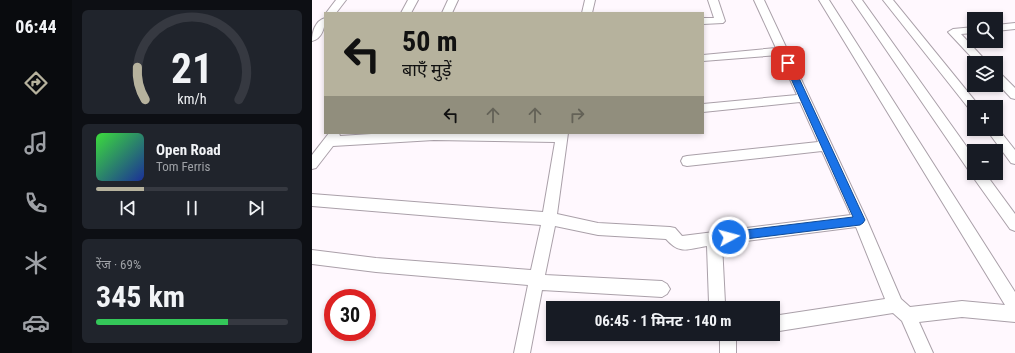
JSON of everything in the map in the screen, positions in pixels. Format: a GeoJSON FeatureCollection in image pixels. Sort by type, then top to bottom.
{"type":"FeatureCollection","features":[{"type":"Feature","properties":{"kind":"street"},"geometry":{"type":"LineString","coordinates":[[332,12],[341,0]]}},
{"type":"Feature","properties":{"kind":"street"},"geometry":{"type":"LineString","coordinates":[[407,12],[413,0]]}},
{"type":"Feature","properties":{"kind":"street"},"geometry":{"type":"LineString","coordinates":[[448,12],[454,0]]}},
{"type":"Feature","properties":{"kind":"street"},"geometry":{"type":"LineString","coordinates":[[587,12],[590,0]]}},
{"type":"Feature","properties":{"kind":"street"},"geometry":{"type":"LineString","coordinates":[[704,21],[720,21],[713,0]]}},
{"type":"Feature","properties":{"kind":"street"},"geometry":{"type":"LineString","coordinates":[[759,0],[902,310],[925,353]]}},
{"type":"Feature","properties":{"kind":"street"},"geometry":{"type":"LineString","coordinates":[[824,0],[1015,306]]}},
{"type":"Feature","properties":{"kind":"street"},"geometry":{"type":"LineString","coordinates":[[857,0],[967,157]]}},
{"type":"Feature","properties":{"kind":"street"},"geometry":{"type":"LineString","coordinates":[[888,0],[968,100]]}},
{"type":"Feature","properties":{"kind":"street"},"geometry":{"type":"LineString","coordinates":[[312,38],[324,22]]}},
{"type":"Feature","properties":{"kind":"street"},"geometry":{"type":"LineString","coordinates":[[1003,27],[1015,26]]}},
{"type":"Feature","properties":{"kind":"street"},"geometry":{"type":"LineString","coordinates":[[967,31],[953,32],[967,46]]}},
{"type":"Feature","properties":{"kind":"street"},"geometry":{"type":"LineString","coordinates":[[969,48],[977,56]]}},
{"type":"Feature","properties":{"kind":"street"},"geometry":{"type":"LineString","coordinates":[[704,58],[783,51]]}},
{"type":"Feature","properties":{"kind":"street"},"geometry":{"type":"LineString","coordinates":[[1003,83],[1015,95]]}},
{"type":"Feature","properties":{"kind":"street"},"geometry":{"type":"LineString","coordinates":[[704,108],[804,98]]}},
{"type":"Feature","properties":{"kind":"street"},"geometry":{"type":"LineString","coordinates":[[312,164],[332,137],[562,135],[549,219],[522,353]]}},
{"type":"Feature","properties":{"kind":"street"},"geometry":{"type":"LineString","coordinates":[[997,136],[1015,159]]}},
{"type":"Feature","properties":{"kind":"street"},"geometry":{"type":"LineString","coordinates":[[687,161],[826,146]]}},
{"type":"Feature","properties":{"kind":"street"},"geometry":{"type":"LineString","coordinates":[[983,180],[1015,225]]}},
{"type":"Feature","properties":{"kind":"street"},"geometry":{"type":"LineString","coordinates":[[312,200],[549,219],[598,229],[670,233],[679,243],[860,220]]}},
{"type":"Feature","properties":{"kind":"street"},"geometry":{"type":"LineString","coordinates":[[714,238],[717,301]]}},
{"type":"Feature","properties":{"kind":"street"},"geometry":{"type":"LineString","coordinates":[[312,258],[536,280],[662,289]]}},
{"type":"Feature","properties":{"kind":"street"},"geometry":{"type":"LineString","coordinates":[[780,323],[902,310],[962,309],[1015,314]]}},
{"type":"Feature","properties":{"kind":"street"},"geometry":{"type":"LineString","coordinates":[[728,341],[728,353]]}},
{"type":"Feature","properties":{"kind":"route"},"geometry":{"type":"LineString","coordinates":[[729,237],[860,220],[788,63]]}}]}
